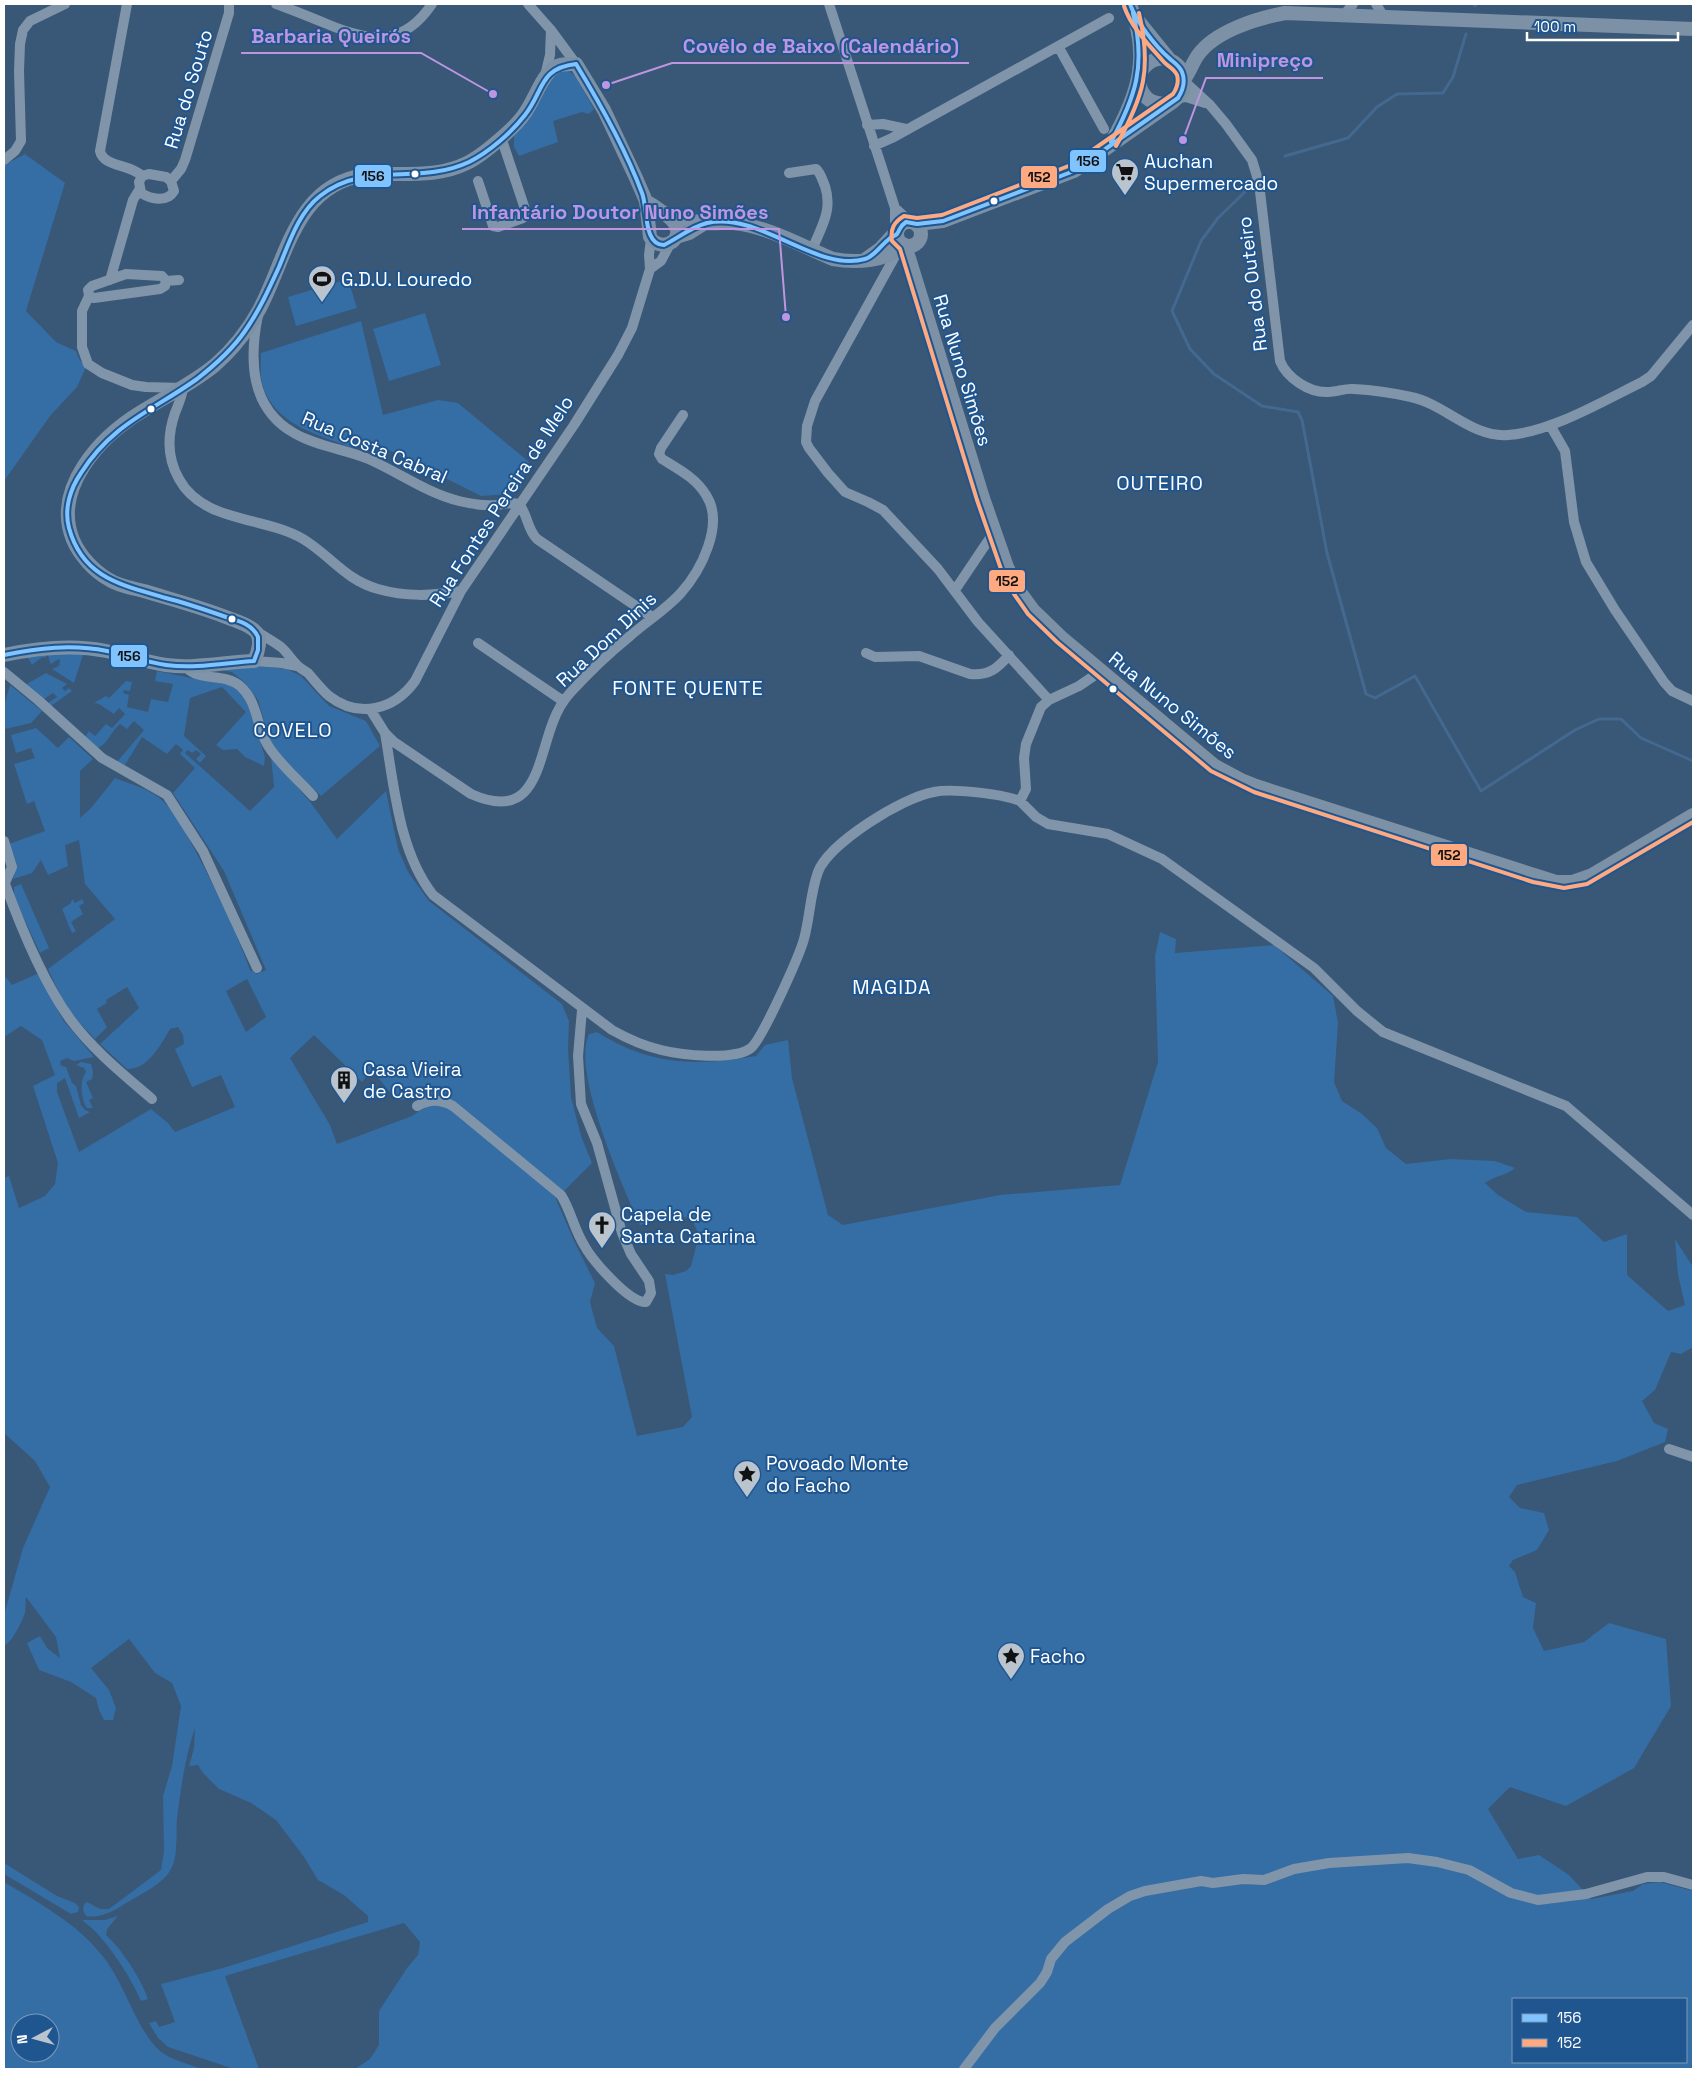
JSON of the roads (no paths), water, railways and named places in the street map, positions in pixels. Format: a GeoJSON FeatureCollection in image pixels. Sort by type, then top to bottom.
{"type":"FeatureCollection","features":[{"type":"Feature","properties":{"kind":"street"},"geometry":{"type":"LineString","coordinates":[[4,160],[15,151],[20,141],[19,71],[20,44],[24,30],[30,21],[65,4]]}},
{"type":"Feature","properties":{"kind":"street"},"geometry":{"type":"LineString","coordinates":[[127,4],[100,151],[103,159],[106,161],[132,168],[142,176]]}},
{"type":"Feature","properties":{"kind":"street","name":"Rua do Souto"},"geometry":{"type":"LineString","coordinates":[[139,190],[145,195],[166,198],[174,191],[172,181],[181,169],[184,160],[229,13],[230,4]]}},
{"type":"Feature","properties":{"kind":"street"},"geometry":{"type":"LineString","coordinates":[[276,4],[347,32],[373,38],[387,38],[408,30],[423,16],[432,4]]}},
{"type":"Feature","properties":{"kind":"street","name":"Rua Fontes Pereira de Melo"},"geometry":{"type":"LineString","coordinates":[[370,710],[388,705],[408,691],[415,681],[461,591],[574,425],[618,355],[632,328],[650,269],[650,232],[646,201],[611,124],[576,64],[528,4]]}},
{"type":"Feature","properties":{"kind":"street"},"geometry":{"type":"LineString","coordinates":[[829,4],[895,208],[912,268]]}},
{"type":"Feature","properties":{"kind":"street"},"geometry":{"type":"LineString","coordinates":[[1376,4],[1384,16]]}},
{"type":"Feature","properties":{"kind":"street"},"geometry":{"type":"LineString","coordinates":[[1134,8],[1171,60],[1181,68],[1185,80]]}},
{"type":"Feature","properties":{"kind":"street"},"geometry":{"type":"LineString","coordinates":[[1134,8],[1140,59],[1140,90],[1149,101],[1155,104],[1196,99],[1210,105]]}},
{"type":"Feature","properties":{"kind":"street"},"geometry":{"type":"LineString","coordinates":[[1109,146],[1130,107],[1144,67],[1155,59],[1171,60],[1199,53],[1245,24],[1292,8],[1348,9],[1384,16],[1693,29]]}},
{"type":"Feature","properties":{"kind":"street"},"geometry":{"type":"LineString","coordinates":[[874,146],[1109,18]]}},
{"type":"Feature","properties":{"kind":"street"},"geometry":{"type":"LineString","coordinates":[[370,710],[353,708],[335,700],[306,672],[297,666],[281,648],[242,623],[108,580],[85,559],[74,543],[67,516],[68,500],[78,478],[92,456],[116,431],[130,420],[204,374],[226,355],[242,336],[259,310],[287,246],[306,209],[335,184],[354,176],[423,174],[450,170],[468,163],[482,154],[524,116],[545,77],[550,55],[550,30]]}},
{"type":"Feature","properties":{"kind":"street"},"geometry":{"type":"LineString","coordinates":[[1058,46],[1104,130]]}},
{"type":"Feature","properties":{"kind":"street"},"geometry":{"type":"LineString","coordinates":[[705,224],[661,246],[650,232],[657,218],[682,219],[705,224],[728,222],[750,226],[843,261],[865,259],[943,221],[1070,173],[1088,162],[1174,101],[1181,94],[1185,80],[1199,53]]}},
{"type":"Feature","properties":{"kind":"street"},"geometry":{"type":"LineString","coordinates":[[545,77],[560,65],[576,64]]}},
{"type":"Feature","properties":{"kind":"street","name":"Rua do Outeiro"},"geometry":{"type":"LineString","coordinates":[[1185,80],[1210,105],[1252,160],[1256,172],[1280,361],[1287,374],[1293,379],[1318,392],[1356,389],[1424,400],[1486,434],[1515,434],[1550,425],[1642,382],[1651,376],[1693,325]]}},
{"type":"Feature","properties":{"kind":"street"},"geometry":{"type":"LineString","coordinates":[[867,125],[883,124],[906,129]]}},
{"type":"Feature","properties":{"kind":"street"},"geometry":{"type":"LineString","coordinates":[[478,181],[493,226],[498,227],[523,218],[525,209],[501,137]]}},
{"type":"Feature","properties":{"kind":"street"},"geometry":{"type":"LineString","coordinates":[[789,172],[816,169],[820,173],[828,197],[828,210],[812,250]]}},
{"type":"Feature","properties":{"kind":"street"},"geometry":{"type":"LineString","coordinates":[[110,295],[109,280],[133,200],[139,190],[138,182],[142,176],[149,174],[166,177],[172,181]]}},
{"type":"Feature","properties":{"kind":"street","name":"Rua Fontes Pereira de Melo"},"geometry":{"type":"LineString","coordinates":[[646,201],[653,204],[670,219]]}},
{"type":"Feature","properties":{"kind":"street"},"geometry":{"type":"LineString","coordinates":[[670,219],[677,227],[673,240]]}},
{"type":"Feature","properties":{"kind":"street"},"geometry":{"type":"LineString","coordinates":[[865,259],[880,249],[892,236],[904,240]]}},
{"type":"Feature","properties":{"kind":"street","name":"Rua Fontes Pereira de Melo"},"geometry":{"type":"LineString","coordinates":[[650,269],[660,261],[673,240]]}},
{"type":"Feature","properties":{"kind":"street"},"geometry":{"type":"LineString","coordinates":[[904,240],[814,401],[807,426],[806,442],[808,448],[845,492],[876,505],[883,510],[938,569],[978,622],[1049,700]]}},
{"type":"Feature","properties":{"kind":"street","name":"Rua Nuno Simões"},"geometry":{"type":"LineString","coordinates":[[904,240],[918,249],[912,268],[994,532],[1011,574],[1025,601],[1054,631],[1215,766],[1241,780],[1549,880],[1564,882],[1585,878],[1693,814]]}},
{"type":"Feature","properties":{"kind":"street"},"geometry":{"type":"LineString","coordinates":[[166,281],[162,276],[126,274],[89,288],[89,296],[82,311],[83,353],[88,364],[102,373],[132,385],[146,388],[183,388]]}},
{"type":"Feature","properties":{"kind":"street"},"geometry":{"type":"LineString","coordinates":[[166,281],[179,280]]}},
{"type":"Feature","properties":{"kind":"street"},"geometry":{"type":"LineString","coordinates":[[89,296],[94,298],[160,289],[165,286],[166,281]]}},
{"type":"Feature","properties":{"kind":"street","name":"Rua Costa Cabral"},"geometry":{"type":"LineString","coordinates":[[259,310],[253,349],[255,380],[264,404],[283,425],[307,439],[364,458],[445,497],[482,505],[519,504]]}},
{"type":"Feature","properties":{"kind":"street"},"geometry":{"type":"LineString","coordinates":[[183,388],[170,435],[169,452],[173,467],[180,481],[200,502],[213,509],[292,533],[304,539],[346,573],[376,588],[420,596],[461,591]]}},
{"type":"Feature","properties":{"kind":"street","name":"Rua Dom Dinis"},"geometry":{"type":"LineString","coordinates":[[370,710],[385,733],[404,749],[471,794],[485,800],[508,800],[524,792],[538,773],[553,721],[564,701],[608,655],[679,595],[689,582],[710,541],[713,530],[712,512],[706,494],[695,482],[662,459],[659,454],[683,415]]}},
{"type":"Feature","properties":{"kind":"street"},"geometry":{"type":"LineString","coordinates":[[1550,425],[1565,451],[1574,522],[1586,562],[1615,610],[1664,682],[1672,691],[1693,702]]}},
{"type":"Feature","properties":{"kind":"street"},"geometry":{"type":"LineString","coordinates":[[519,504],[524,511],[530,530],[537,539],[652,618]]}},
{"type":"Feature","properties":{"kind":"street"},"geometry":{"type":"LineString","coordinates":[[955,590],[994,532]]}},
{"type":"Feature","properties":{"kind":"street"},"geometry":{"type":"LineString","coordinates":[[254,661],[258,647],[255,630]]}},
{"type":"Feature","properties":{"kind":"street"},"geometry":{"type":"LineString","coordinates":[[478,643],[564,701]]}},
{"type":"Feature","properties":{"kind":"street"},"geometry":{"type":"LineString","coordinates":[[4,655],[44,648],[86,648],[104,650],[150,662],[185,666],[254,661],[297,666]]}},
{"type":"Feature","properties":{"kind":"street"},"geometry":{"type":"LineString","coordinates":[[866,653],[875,657],[919,656],[970,674],[978,675],[995,670],[1009,655]]}},
{"type":"Feature","properties":{"kind":"street"},"geometry":{"type":"LineString","coordinates":[[185,666],[197,675],[228,679],[239,685],[247,693],[252,701],[268,746],[313,796]]}},
{"type":"Feature","properties":{"kind":"street"},"geometry":{"type":"LineString","coordinates":[[1020,801],[1026,789],[1024,758],[1026,744],[1041,707],[1049,700],[1074,689],[1101,671]]}},
{"type":"Feature","properties":{"kind":"street"},"geometry":{"type":"LineString","coordinates":[[4,672],[58,717],[102,758],[167,795],[203,851],[257,968]]}},
{"type":"Feature","properties":{"kind":"street"},"geometry":{"type":"LineString","coordinates":[[385,733],[408,849],[422,882],[432,895],[582,1010],[627,1038],[662,1050],[703,1055],[730,1055],[743,1052],[756,1043],[799,952],[818,873],[832,851],[849,837],[897,806],[921,794],[948,791],[998,794],[1020,801],[1036,817],[1048,824],[1108,834],[1162,859],[1314,968],[1357,1011],[1384,1032],[1566,1106],[1693,1215]]}},
{"type":"Feature","properties":{"kind":"street"},"geometry":{"type":"LineString","coordinates":[[4,841],[12,867],[4,885],[42,970],[70,1019],[102,1056],[152,1099]]}},
{"type":"Feature","properties":{"kind":"street"},"geometry":{"type":"LineString","coordinates":[[417,1106],[434,1100],[444,1101],[453,1106],[561,1195],[568,1206],[582,1243],[589,1254],[625,1292],[636,1300],[646,1302],[650,1293],[649,1281],[631,1254],[622,1233],[596,1143],[581,1104],[578,1056],[582,1010]]}},
{"type":"Feature","properties":{"kind":"street"},"geometry":{"type":"LineString","coordinates":[[1669,1449],[1693,1457]]}},
{"type":"Feature","properties":{"kind":"street"},"geometry":{"type":"LineString","coordinates":[[964,2069],[994,2028],[1040,1983],[1047,1972],[1051,1959],[1065,1942],[1108,1909],[1130,1896],[1145,1891],[1201,1882],[1213,1883],[1243,1879],[1264,1880],[1294,1869],[1329,1863],[1408,1858],[1437,1862],[1469,1870],[1511,1893],[1538,1900],[1586,1894],[1647,1877],[1664,1877],[1693,1885]]}},
{"type":"Feature","properties":{"kind":"waterway"},"geometry":{"type":"LineString","coordinates":[[1285,156],[1348,138],[1377,107],[1397,94],[1443,93],[1453,77],[1466,34]]}},
{"type":"Feature","properties":{"kind":"waterway"},"geometry":{"type":"LineString","coordinates":[[1253,184],[1218,218],[1201,241],[1172,311],[1190,349],[1214,374],[1262,406],[1298,412],[1302,420],[1327,553],[1366,694],[1375,698],[1415,676],[1481,791],[1575,730],[1599,719],[1621,719],[1641,738],[1693,761]]}},
{"type":"Feature","properties":{"kind":"place","name":"Covêlo de Baixo (Calendário)"},"geometry":{"type":"Point","coordinates":[606,85]}},
{"type":"Feature","properties":{"kind":"place","name":"Barbaria Queirós"},"geometry":{"type":"Point","coordinates":[493,94]}},
{"type":"Feature","properties":{"kind":"place","name":"Minipreço"},"geometry":{"type":"Point","coordinates":[1183,140]}},
{"type":"Feature","properties":{"kind":"place","name":"Auchan Supermercado"},"geometry":{"type":"Point","coordinates":[1125,196]}},
{"type":"Feature","properties":{"kind":"place","name":"G.D.U. Louredo"},"geometry":{"type":"Point","coordinates":[322,303]}},
{"type":"Feature","properties":{"kind":"place","name":"Infantário Doutor Nuno Simões"},"geometry":{"type":"Point","coordinates":[786,317]}},
{"type":"Feature","properties":{"kind":"place","name":"Casa Vieira de Castro"},"geometry":{"type":"Point","coordinates":[344,1104]}},
{"type":"Feature","properties":{"kind":"place","name":"Capela de Santa Catarina"},"geometry":{"type":"Point","coordinates":[602,1249]}},
{"type":"Feature","properties":{"kind":"place","name":"Povoado Monte do Facho"},"geometry":{"type":"Point","coordinates":[747,1498]}},
{"type":"Feature","properties":{"kind":"place","name":"Facho"},"geometry":{"type":"Point","coordinates":[1011,1680]}},
{"type":"Feature","properties":{"kind":"district","name":"OUTEIRO"},"geometry":{"type":"Point","coordinates":[1160,483]}},
{"type":"Feature","properties":{"kind":"district","name":"FONTE QUENTE"},"geometry":{"type":"Point","coordinates":[688,688]}},
{"type":"Feature","properties":{"kind":"district","name":"COVELO"},"geometry":{"type":"Point","coordinates":[293,730]}},
{"type":"Feature","properties":{"kind":"district","name":"MAGIDA"},"geometry":{"type":"Point","coordinates":[892,987]}}]}
